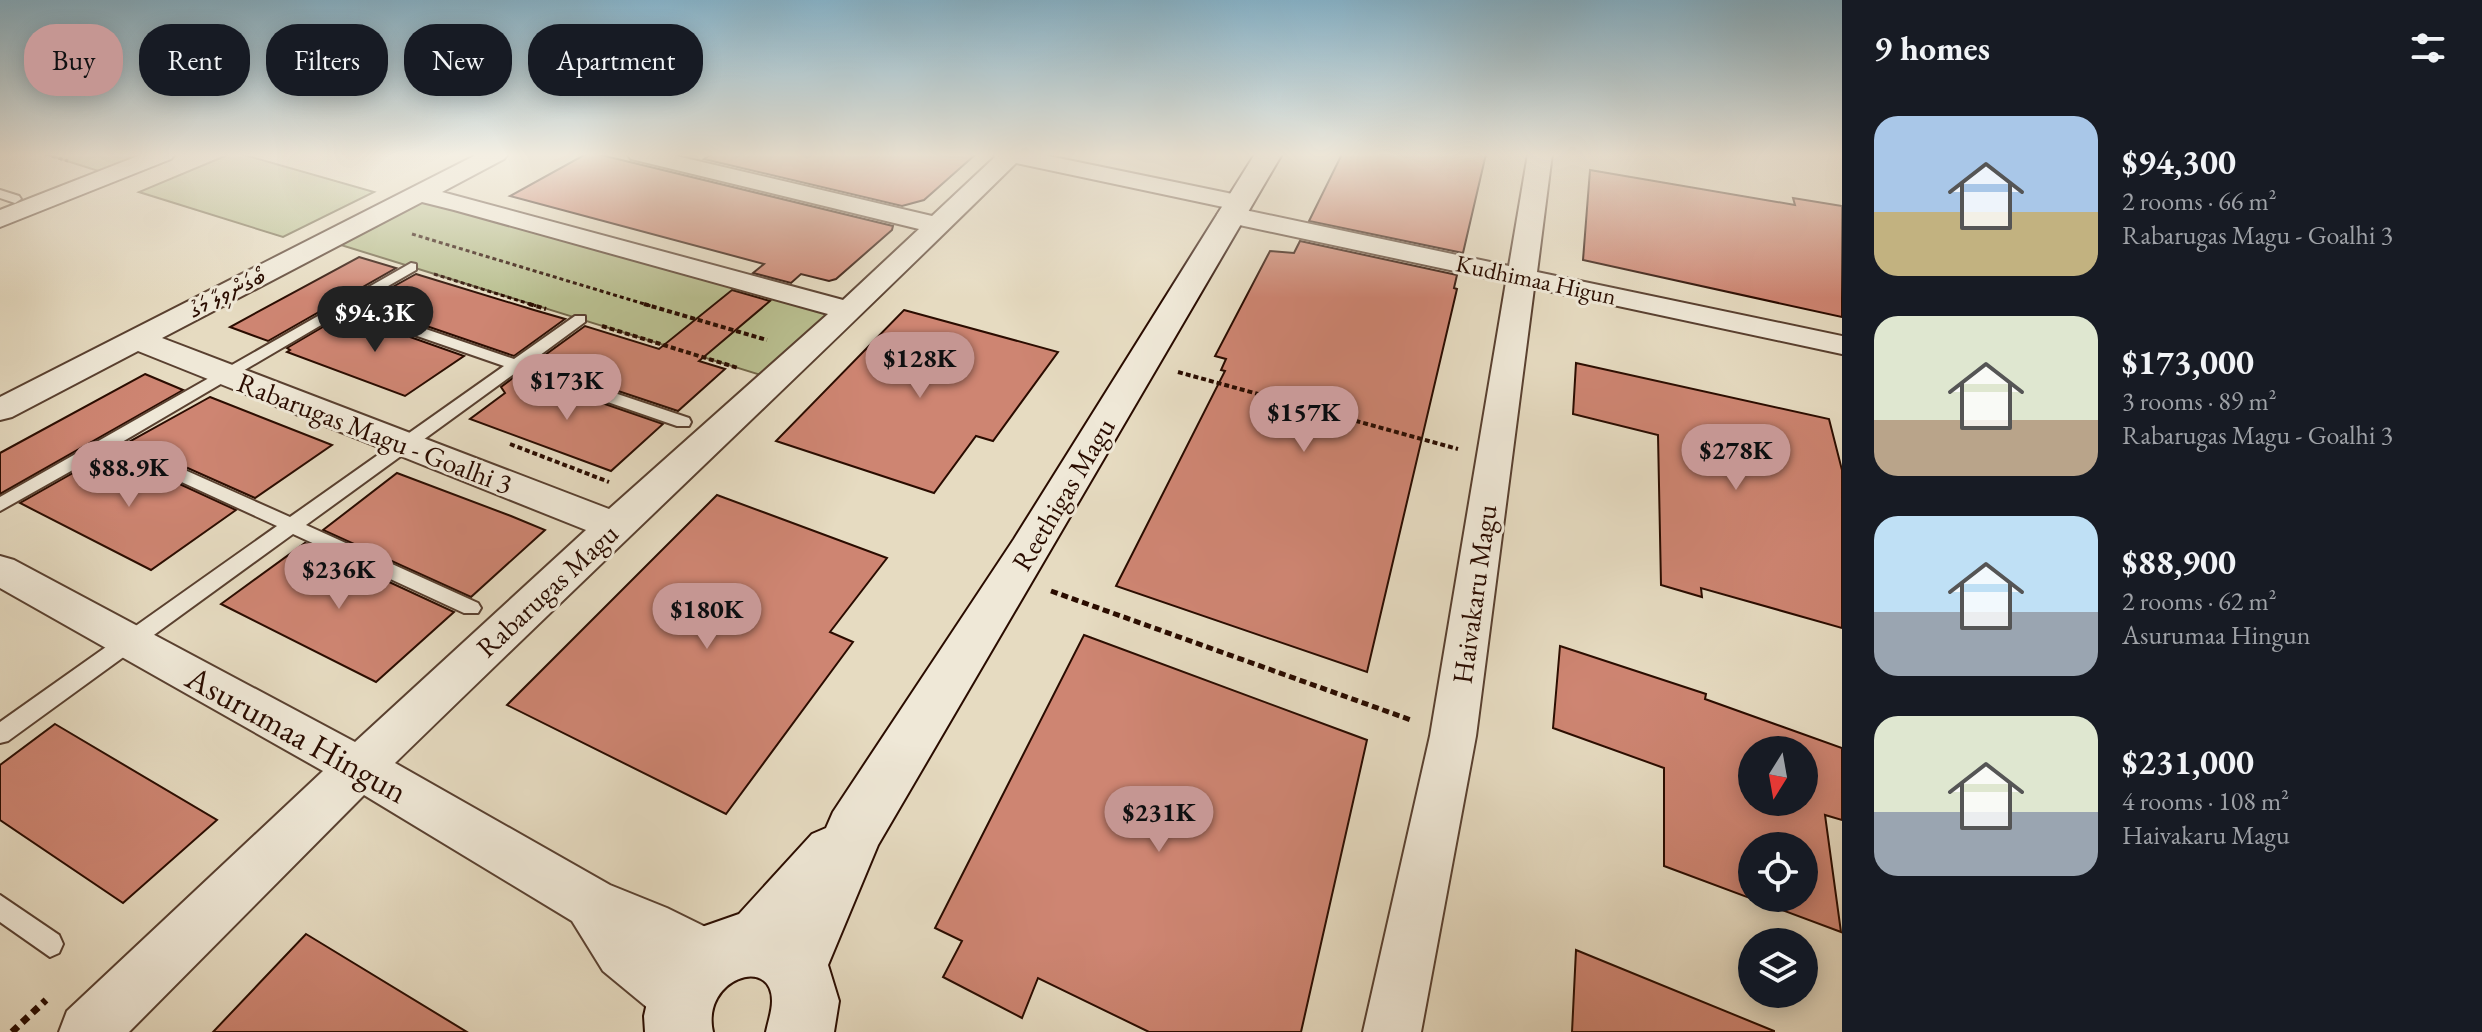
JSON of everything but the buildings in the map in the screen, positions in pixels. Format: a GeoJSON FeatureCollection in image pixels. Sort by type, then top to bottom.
{"type":"FeatureCollection","features":[{"type":"Feature","properties":{"kind":"street"},"geometry":{"type":"LineString","coordinates":[[7,209],[26,202]]}},
{"type":"Feature","properties":{"kind":"street","name":"ބޯގަންވިލާ މަގު"},"geometry":{"type":"LineString","coordinates":[[0,410],[402,202]]}},
{"type":"Feature","properties":{"kind":"street"},"geometry":{"type":"LineString","coordinates":[[455,202],[849,311]]}},
{"type":"Feature","properties":{"kind":"street"},"geometry":{"type":"LineString","coordinates":[[841,202],[937,225]]}},
{"type":"Feature","properties":{"kind":"street","name":"Rabarugas Magu"},"geometry":{"type":"LineString","coordinates":[[88,1032],[359,768],[614,526],[849,311],[960,202]]}},
{"type":"Feature","properties":{"kind":"street","name":"Kudhimaa Higun"},"geometry":{"type":"LineString","coordinates":[[1206,202],[1522,277],[1842,345]]}},
{"type":"Feature","properties":{"kind":"street","name":"Reethigas Magu"},"geometry":{"type":"LineString","coordinates":[[757,997],[854,831],[1013,577],[1238,202]]}},
{"type":"Feature","properties":{"kind":"street","name":"Haivakaru Magu"},"geometry":{"type":"LineString","coordinates":[[1392,1032],[1453,736],[1533,202]]}},
{"type":"Feature","properties":{"kind":"street","name":"Rabarugas Magu - Goalhi 3"},"geometry":{"type":"LineString","coordinates":[[136,339],[614,526]]}},
{"type":"Feature","properties":{"kind":"street","name":"Asurumaa Hingun"},"geometry":{"type":"LineString","coordinates":[[0,570],[359,768],[591,903],[623,952],[669,989],[757,997]]}},
{"type":"Feature","properties":{"kind":"lane"},"geometry":{"type":"LineString","coordinates":[[0,505],[411,267]]}},
{"type":"Feature","properties":{"kind":"lane"},"geometry":{"type":"LineString","coordinates":[[344,306],[683,422]]}},
{"type":"Feature","properties":{"kind":"lane"},"geometry":{"type":"LineString","coordinates":[[0,734],[580,319]]}},
{"type":"Feature","properties":{"kind":"lane"},"geometry":{"type":"LineString","coordinates":[[109,442],[471,608]]}},
{"type":"Feature","properties":{"kind":"lane"},"geometry":{"type":"LineString","coordinates":[[0,907],[50,944]]}},
{"type":"Feature","properties":{"kind":"path"},"geometry":{"type":"LineString","coordinates":[[459,203],[440,213],[451,216],[410,235],[775,343]]}},
{"type":"Feature","properties":{"kind":"path"},"geometry":{"type":"LineString","coordinates":[[1142,362],[1493,458]]}},
{"type":"Feature","properties":{"kind":"path"},"geometry":{"type":"LineString","coordinates":[[1013,577],[1453,736]]}},
{"type":"Feature","properties":{"kind":"green space"},"geometry":{"type":"Polygon","coordinates":[[[172,202],[353,202],[283,237],[172,202]]]}},
{"type":"Feature","properties":{"kind":"green space"},"geometry":{"type":"Polygon","coordinates":[[[402,202],[448,202],[849,311],[777,380],[328,241],[402,202]]]}}]}
